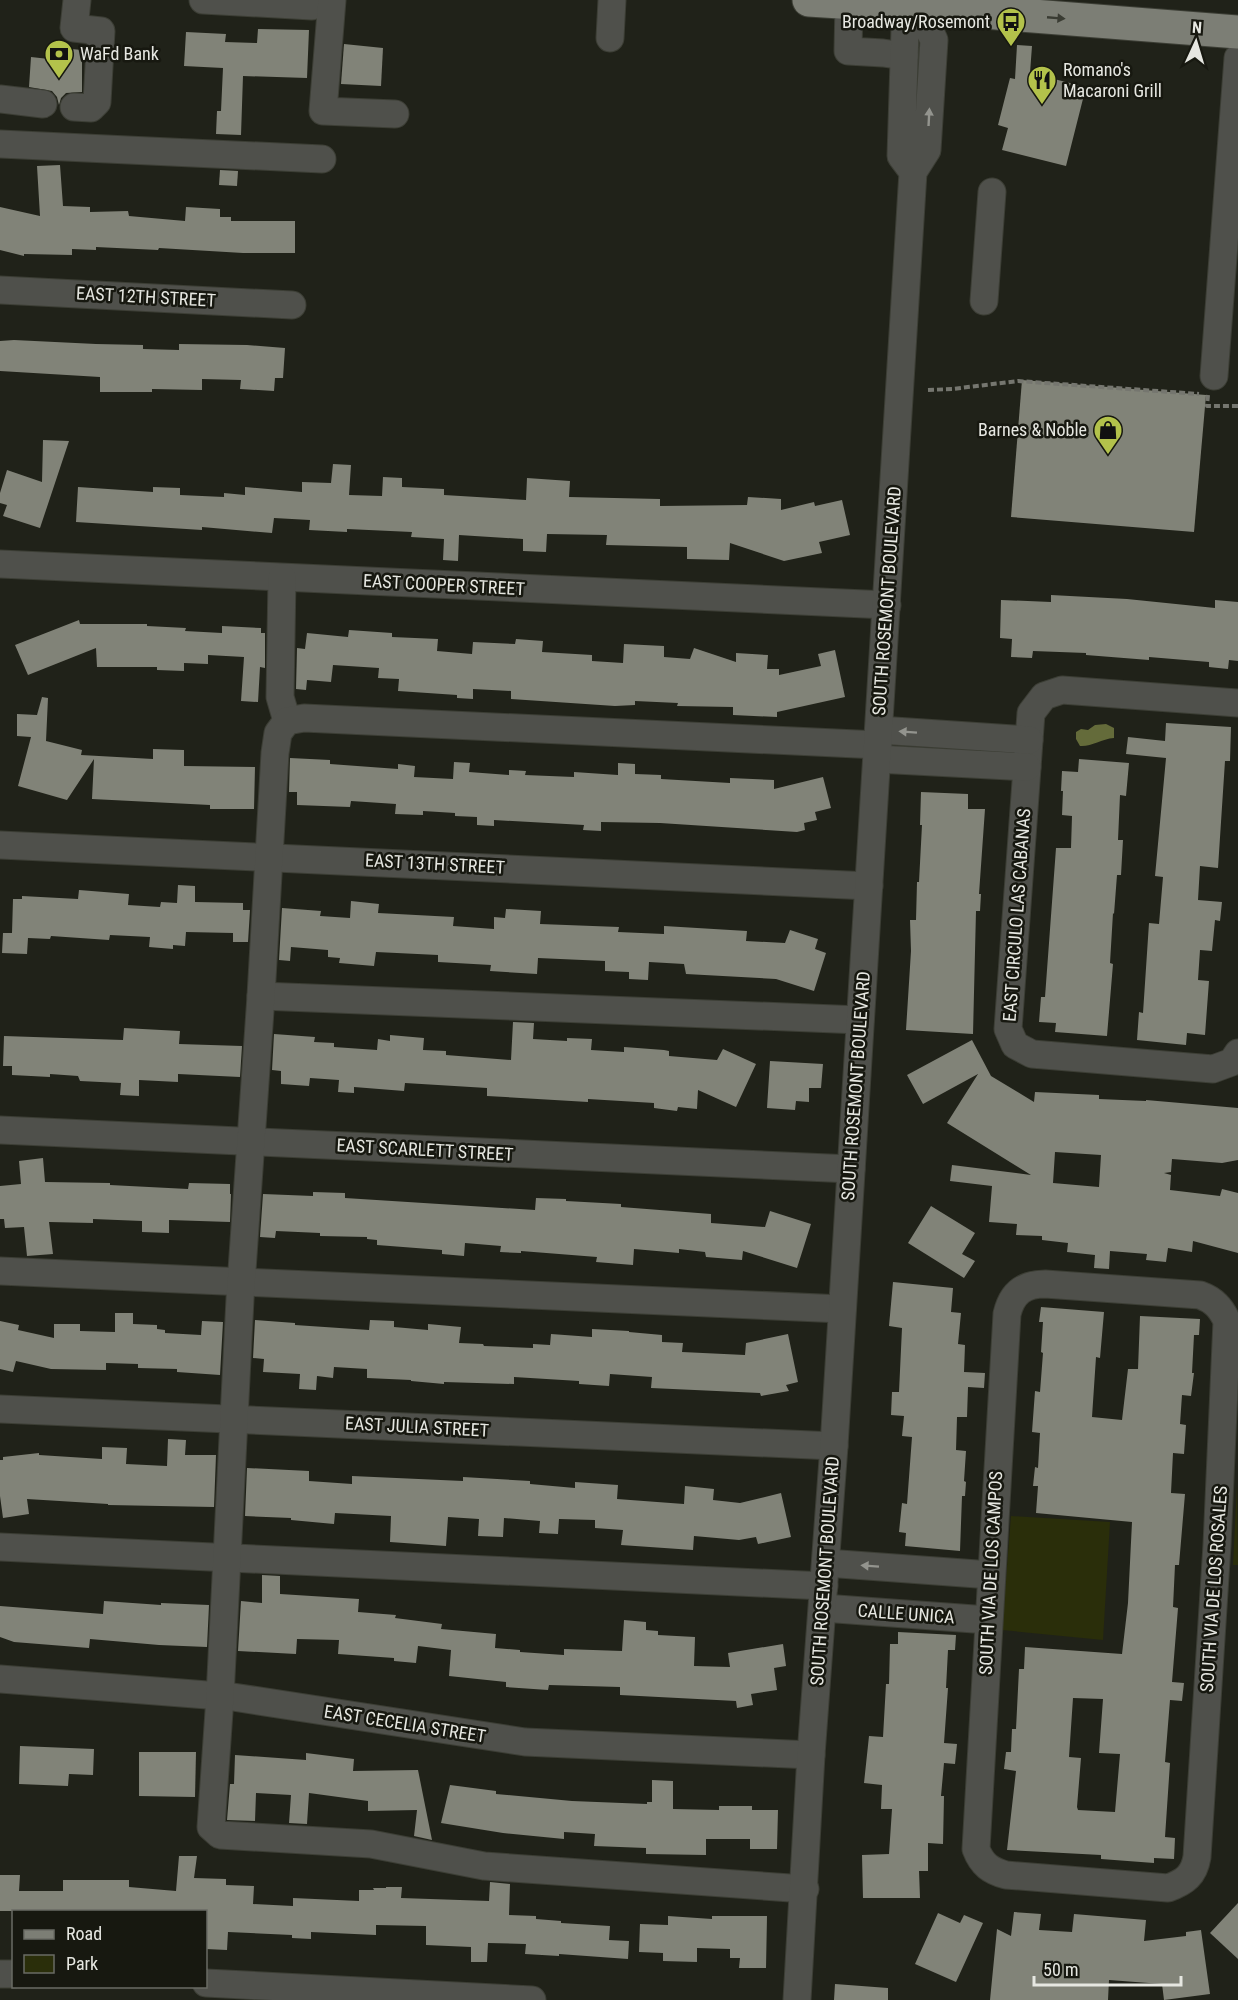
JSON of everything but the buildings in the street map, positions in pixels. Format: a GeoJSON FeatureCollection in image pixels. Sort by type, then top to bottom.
{"type":"FeatureCollection","features":[{"type":"Feature","properties":{"kind":"main road"},"geometry":{"type":"LineString","coordinates":[[810,0],[918,3],[1238,32]]}},
{"type":"Feature","properties":{"kind":"street"},"geometry":{"type":"LineString","coordinates":[[74,107],[91,108],[97,102],[101,31],[74,28],[77,0]]}},
{"type":"Feature","properties":{"kind":"street"},"geometry":{"type":"LineString","coordinates":[[203,0],[322,3],[323,111],[395,114]]}},
{"type":"Feature","properties":{"kind":"street"},"geometry":{"type":"LineString","coordinates":[[610,38],[612,0]]}},
{"type":"Feature","properties":{"kind":"street"},"geometry":{"type":"LineString","coordinates":[[849,2],[848,51],[904,56]]}},
{"type":"Feature","properties":{"kind":"street","name":"SOUTH ROSEMONT BOULEVARD"},"geometry":{"type":"LineString","coordinates":[[913,172],[901,156],[905,30],[918,3]]}},
{"type":"Feature","properties":{"kind":"street","name":"SOUTH ROSEMONT BOULEVARD"},"geometry":{"type":"LineString","coordinates":[[797,2000],[811,1755],[834,1446],[913,172],[927,150],[934,40],[918,3]]}},
{"type":"Feature","properties":{"kind":"street"},"geometry":{"type":"LineString","coordinates":[[1214,376],[1238,57]]}},
{"type":"Feature","properties":{"kind":"street"},"geometry":{"type":"LineString","coordinates":[[1,99],[43,105]]}},
{"type":"Feature","properties":{"kind":"street"},"geometry":{"type":"LineString","coordinates":[[0,144],[322,159]]}},
{"type":"Feature","properties":{"kind":"street"},"geometry":{"type":"LineString","coordinates":[[984,301],[992,192]]}},
{"type":"Feature","properties":{"kind":"street","name":"EAST 12TH STREET"},"geometry":{"type":"LineString","coordinates":[[0,290],[292,304]]}},
{"type":"Feature","properties":{"kind":"street","name":"EAST COOPER STREET"},"geometry":{"type":"LineString","coordinates":[[0,564],[887,605]]}},
{"type":"Feature","properties":{"kind":"street"},"geometry":{"type":"LineString","coordinates":[[282,578],[280,698],[286,721],[279,733],[275,753],[211,1827],[220,1835],[371,1844],[484,1866],[805,1889]]}},
{"type":"Feature","properties":{"kind":"street","name":"EAST CIRCULO LAS CABANAS"},"geometry":{"type":"LineString","coordinates":[[1238,703],[1062,690],[1044,696],[1031,713],[1008,1029],[1015,1045],[1032,1054],[1213,1069],[1232,1062],[1238,1053]]}},
{"type":"Feature","properties":{"kind":"street"},"geometry":{"type":"LineString","coordinates":[[286,721],[316,718],[878,745],[954,735],[1029,740]]}},
{"type":"Feature","properties":{"kind":"street"},"geometry":{"type":"LineString","coordinates":[[953,763],[954,735]]}},
{"type":"Feature","properties":{"kind":"street"},"geometry":{"type":"LineString","coordinates":[[878,745],[953,763],[1027,767]]}},
{"type":"Feature","properties":{"kind":"street","name":"EAST 13TH STREET"},"geometry":{"type":"LineString","coordinates":[[0,845],[869,886]]}},
{"type":"Feature","properties":{"kind":"street"},"geometry":{"type":"LineString","coordinates":[[261,996],[860,1020]]}},
{"type":"Feature","properties":{"kind":"street","name":"EAST SCARLETT STREET"},"geometry":{"type":"LineString","coordinates":[[0,1130],[851,1169]]}},
{"type":"Feature","properties":{"kind":"street"},"geometry":{"type":"LineString","coordinates":[[0,1271],[842,1309]]}},
{"type":"Feature","properties":{"kind":"street","name":"SOUTH VIA DE LOS CAMPOS"},"geometry":{"type":"LineString","coordinates":[[975,1867],[1007,1314],[1017,1282],[1030,1285],[1045,1284],[1192,1294],[1227,1300]]}},
{"type":"Feature","properties":{"kind":"street","name":"SOUTH VIA DE LOS ROSALES"},"geometry":{"type":"LineString","coordinates":[[975,1867],[1006,1875],[1168,1887],[1191,1880],[1197,1857],[1217,1545],[1228,1344],[1227,1300]]}},
{"type":"Feature","properties":{"kind":"street","name":"EAST JULIA STREET"},"geometry":{"type":"LineString","coordinates":[[0,1409],[834,1446]]}},
{"type":"Feature","properties":{"kind":"street"},"geometry":{"type":"LineString","coordinates":[[0,1547],[824,1586],[907,1569],[991,1575]]}},
{"type":"Feature","properties":{"kind":"street"},"geometry":{"type":"LineString","coordinates":[[905,1614],[907,1569]]}},
{"type":"Feature","properties":{"kind":"street","name":"CALLE UNICA"},"geometry":{"type":"LineString","coordinates":[[824,1586],[905,1614],[988,1620]]}},
{"type":"Feature","properties":{"kind":"street","name":"EAST CECELIA STREET"},"geometry":{"type":"LineString","coordinates":[[0,1679],[233,1697],[525,1743],[811,1755]]}},
{"type":"Feature","properties":{"kind":"street"},"geometry":{"type":"LineString","coordinates":[[207,1983],[275,1993],[532,2000]]}},
{"type":"Feature","properties":{"kind":"path"},"geometry":{"type":"LineString","coordinates":[[928,390],[1018,381],[1208,394],[1207,406],[1238,406]]}},
{"type":"Feature","properties":{"kind":"green space"},"geometry":{"type":"Polygon","coordinates":[[[1237,1485],[1238,1565],[1233,1565],[1237,1485]]]}},
{"type":"Feature","properties":{"kind":"green space"},"geometry":{"type":"Polygon","coordinates":[[[1011,1516],[1110,1522],[1103,1640],[1002,1630],[1011,1516]]]}},
{"type":"Feature","properties":{"kind":"shaded area"},"geometry":{"type":"Polygon","coordinates":[[[1106,724],[1114,728],[1114,738],[1080,746],[1076,739],[1076,732],[1081,729],[1088,730],[1095,725],[1106,724]]]}},
{"type":"Feature","properties":{"kind":"place","name":"Broadway/Rosemont"},"geometry":{"type":"Point","coordinates":[1011,48]}},
{"type":"Feature","properties":{"kind":"place","name":"WaFd Bank"},"geometry":{"type":"Point","coordinates":[59,80]}},
{"type":"Feature","properties":{"kind":"place","name":"Romano's Macaroni Grill"},"geometry":{"type":"Point","coordinates":[1042,106]}},
{"type":"Feature","properties":{"kind":"place","name":"Barnes & Noble"},"geometry":{"type":"Point","coordinates":[1108,456]}}]}
